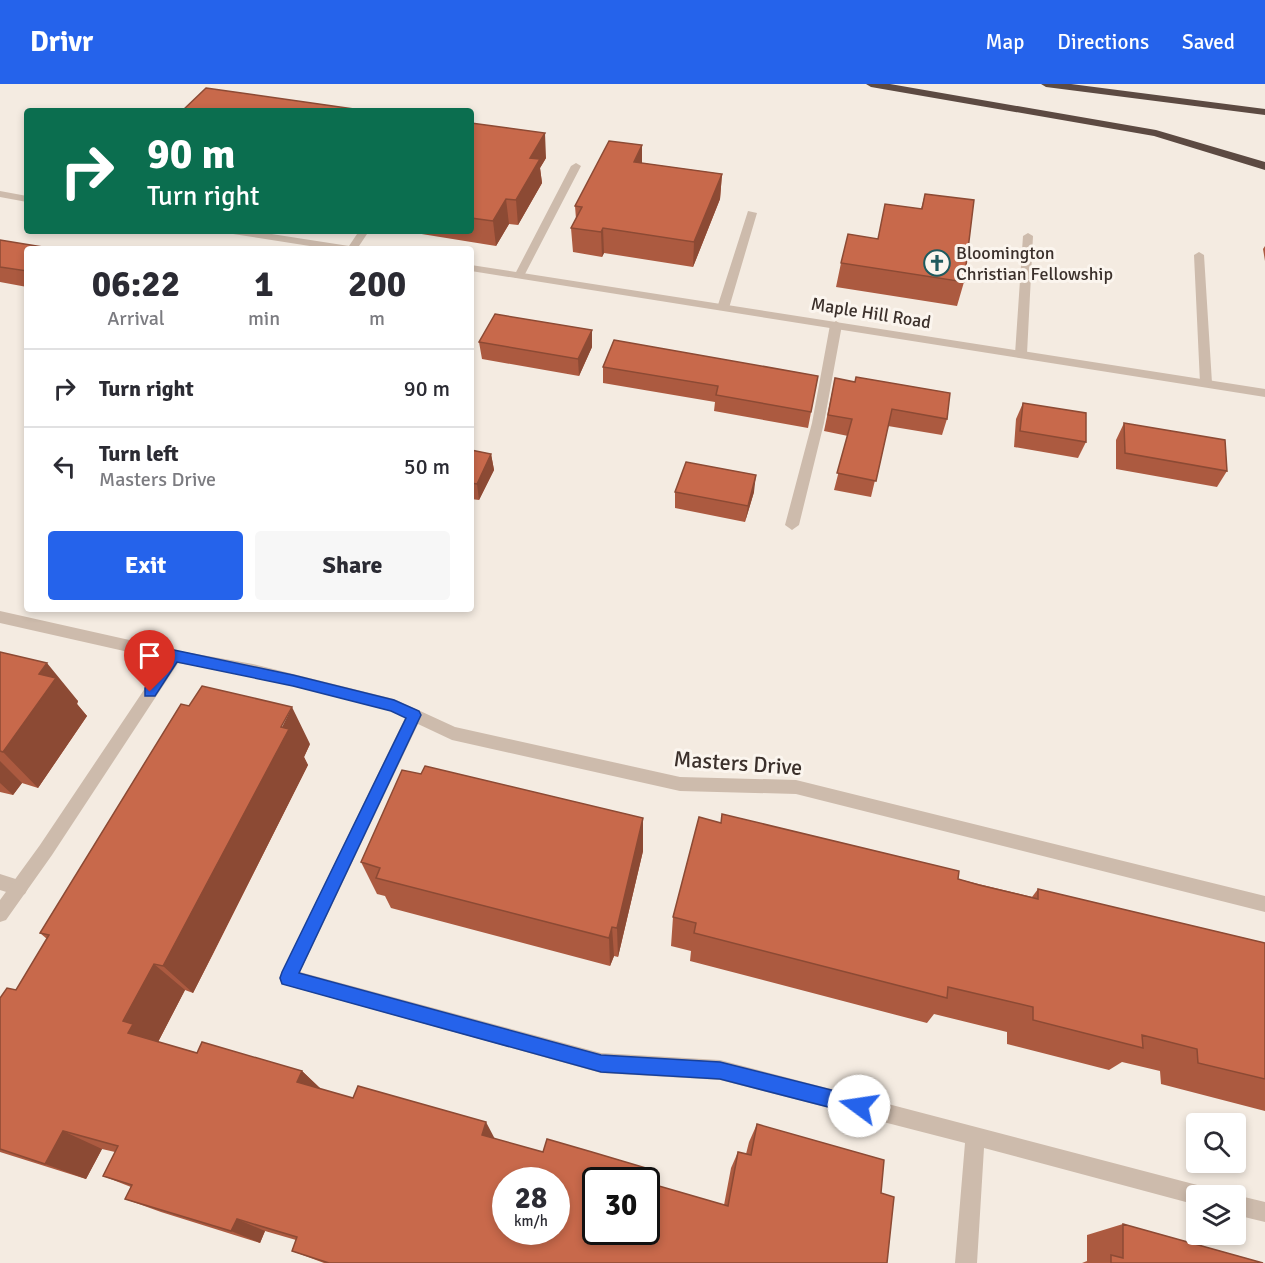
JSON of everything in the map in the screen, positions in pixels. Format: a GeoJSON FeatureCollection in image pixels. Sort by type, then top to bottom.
{"type":"FeatureCollection","features":[{"type":"Feature","properties":{"kind":"highway"},"geometry":{"type":"LineString","coordinates":[[872,84],[1156,134],[1265,166]]}},
{"type":"Feature","properties":{"kind":"highway"},"geometry":{"type":"LineString","coordinates":[[1046,84],[1265,112]]}},
{"type":"Feature","properties":{"kind":"street"},"geometry":{"type":"LineString","coordinates":[[519,276],[576,166]]}},
{"type":"Feature","properties":{"kind":"street"},"geometry":{"type":"LineString","coordinates":[[0,194],[24,198]]}},
{"type":"Feature","properties":{"kind":"street"},"geometry":{"type":"LineString","coordinates":[[723,308],[752,213]]}},
{"type":"Feature","properties":{"kind":"street"},"geometry":{"type":"LineString","coordinates":[[252,234],[330,246]]}},
{"type":"Feature","properties":{"kind":"street"},"geometry":{"type":"LineString","coordinates":[[352,246],[362,234]]}},
{"type":"Feature","properties":{"kind":"street"},"geometry":{"type":"LineString","coordinates":[[1021,354],[1028,236]]}},
{"type":"Feature","properties":{"kind":"street"},"geometry":{"type":"LineString","coordinates":[[1200,255],[1206,384]]}},
{"type":"Feature","properties":{"kind":"street","name":"Maple Hill Road"},"geometry":{"type":"LineString","coordinates":[[474,268],[1265,393]]}},
{"type":"Feature","properties":{"kind":"street"},"geometry":{"type":"LineString","coordinates":[[792,525],[818,423],[836,325]]}},
{"type":"Feature","properties":{"kind":"street","name":"Masters Drive"},"geometry":{"type":"LineString","coordinates":[[0,617],[174,656],[253,670],[394,705],[452,733],[680,784],[796,787],[1265,904]]}},
{"type":"Feature","properties":{"kind":"street"},"geometry":{"type":"LineString","coordinates":[[0,914],[174,656]]}},
{"type":"Feature","properties":{"kind":"street"},"geometry":{"type":"LineString","coordinates":[[414,715],[288,978],[601,1063],[720,1070],[1186,1192]]}},
{"type":"Feature","properties":{"kind":"street"},"geometry":{"type":"LineString","coordinates":[[0,882],[19,888]]}},
{"type":"Feature","properties":{"kind":"street"},"geometry":{"type":"LineString","coordinates":[[966,1263],[975,1136]]}},
{"type":"Feature","properties":{"kind":"street"},"geometry":{"type":"LineString","coordinates":[[1246,1207],[1265,1212]]}},
{"type":"Feature","properties":{"kind":"building"},"geometry":{"type":"Polygon","coordinates":[[[206,88],[347,108],[185,108],[206,88]]]}},
{"type":"Feature","properties":{"kind":"building"},"geometry":{"type":"Polygon","coordinates":[[[474,123],[545,133],[530,158],[540,159],[516,200],[506,199],[493,221],[474,218],[474,123]]]}},
{"type":"Feature","properties":{"kind":"building"},"geometry":{"type":"Polygon","coordinates":[[[609,141],[642,145],[634,162],[722,174],[694,242],[603,228],[601,232],[571,228],[582,207],[575,206],[609,141]]]}},
{"type":"Feature","properties":{"kind":"building"},"geometry":{"type":"Polygon","coordinates":[[[925,194],[974,200],[964,282],[841,263],[848,234],[878,239],[885,204],[922,209],[925,194]]]}},
{"type":"Feature","properties":{"kind":"building"},"geometry":{"type":"Polygon","coordinates":[[[0,240],[37,246],[24,246],[24,271],[0,267],[0,240]]]}},
{"type":"Feature","properties":{"kind":"building"},"geometry":{"type":"Polygon","coordinates":[[[495,314],[592,330],[578,359],[479,342],[495,314]]]}},
{"type":"Feature","properties":{"kind":"building"},"geometry":{"type":"Polygon","coordinates":[[[614,340],[818,376],[811,412],[716,395],[718,386],[603,367],[614,340]]]}},
{"type":"Feature","properties":{"kind":"building"},"geometry":{"type":"Polygon","coordinates":[[[856,377],[950,393],[947,419],[892,409],[876,481],[837,473],[852,419],[828,415],[835,378],[855,382],[856,377]]]}},
{"type":"Feature","properties":{"kind":"building"},"geometry":{"type":"Polygon","coordinates":[[[1023,403],[1086,413],[1086,442],[1020,431],[1023,403]]]}},
{"type":"Feature","properties":{"kind":"building"},"geometry":{"type":"Polygon","coordinates":[[[1124,423],[1225,440],[1227,471],[1125,453],[1124,423]]]}},
{"type":"Feature","properties":{"kind":"building"},"geometry":{"type":"Polygon","coordinates":[[[474,451],[491,454],[477,484],[474,484],[474,451]]]}},
{"type":"Feature","properties":{"kind":"building"},"geometry":{"type":"Polygon","coordinates":[[[686,462],[756,475],[748,506],[675,492],[686,462]]]}},
{"type":"Feature","properties":{"kind":"building"},"geometry":{"type":"Polygon","coordinates":[[[0,652],[47,663],[39,674],[56,678],[3,752],[0,751],[0,652]]]}},
{"type":"Feature","properties":{"kind":"building"},"geometry":{"type":"Polygon","coordinates":[[[202,686],[292,707],[281,727],[289,729],[163,966],[154,964],[123,1021],[133,1024],[128,1033],[197,1053],[202,1042],[302,1071],[297,1082],[353,1098],[358,1086],[486,1122],[482,1135],[543,1152],[547,1139],[642,1167],[582,1167],[582,1245],[660,1245],[660,1186],[728,1206],[738,1152],[751,1155],[757,1124],[884,1160],[881,1193],[894,1197],[887,1263],[329,1263],[292,1251],[297,1237],[237,1219],[231,1231],[125,1199],[132,1185],[103,1176],[118,1146],[63,1131],[45,1164],[0,1149],[0,998],[7,988],[16,990],[49,935],[40,933],[181,704],[189,706],[202,686]]]}},
{"type":"Feature","properties":{"kind":"building"},"geometry":{"type":"Polygon","coordinates":[[[425,766],[643,818],[617,928],[612,927],[609,938],[376,878],[380,868],[361,862],[402,770],[421,774],[425,766]]]}},
{"type":"Feature","properties":{"kind":"building"},"geometry":{"type":"Polygon","coordinates":[[[722,814],[959,871],[958,879],[979,885],[1038,899],[1038,889],[1265,943],[1265,1079],[1198,1063],[1197,1049],[1142,1035],[1143,1048],[1033,1020],[1033,1007],[948,987],[947,998],[694,933],[696,923],[673,917],[699,817],[721,823],[722,814]]]}},
{"type":"Feature","properties":{"kind":"building"},"geometry":{"type":"Polygon","coordinates":[[[1123,1224],[1186,1242],[1186,1245],[1198,1245],[1263,1263],[1111,1263],[1111,1255],[1123,1258],[1123,1224]]]}},
{"type":"Feature","properties":{"kind":"place","name":"Bloomington Christian Fellowship"},"geometry":{"type":"Point","coordinates":[937,263]}},
{"type":"Feature","properties":{"kind":"route"},"geometry":{"type":"LineString","coordinates":[[150,692],[174,656],[253,670],[394,705],[414,715],[288,978],[601,1063],[720,1070],[859,1106]]}}]}
